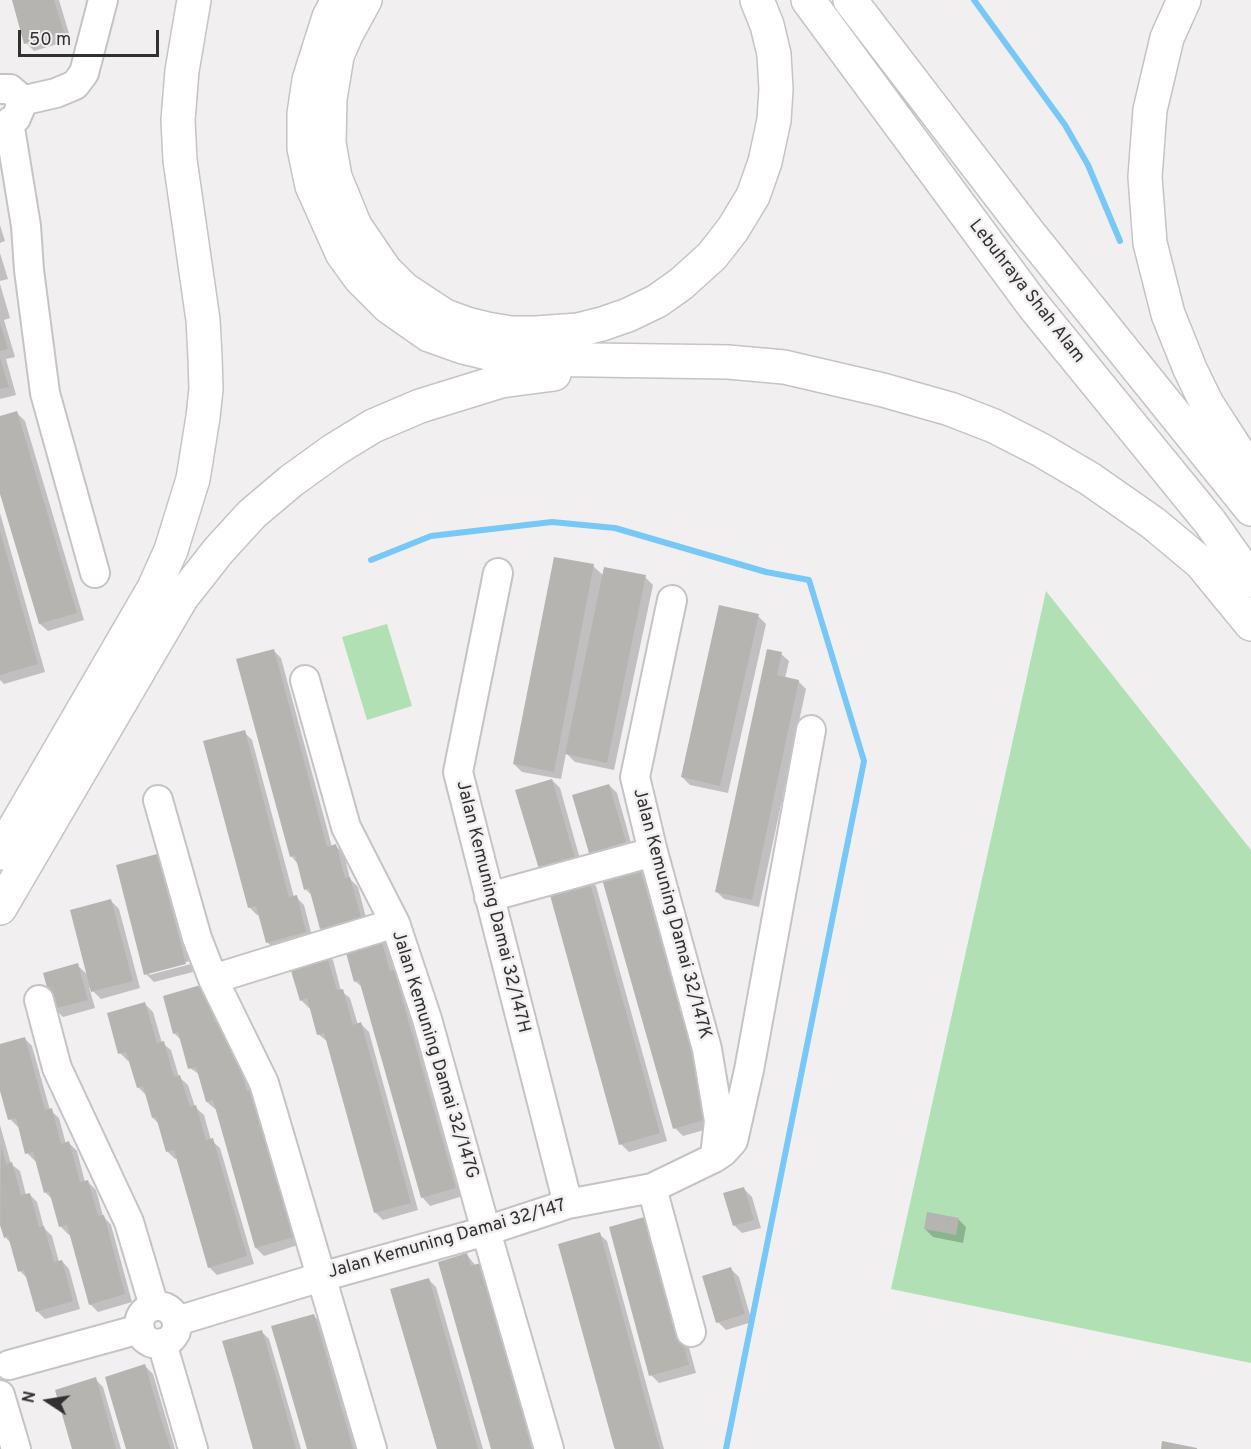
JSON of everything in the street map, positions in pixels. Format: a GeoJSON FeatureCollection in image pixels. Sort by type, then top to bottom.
{"type":"FeatureCollection","features":[{"type":"Feature","properties":{"kind":"highway"},"geometry":{"type":"LineString","coordinates":[[0,853],[154,588],[171,550],[193,479],[206,388],[205,357],[203,320],[180,160],[178,120],[182,71],[194,0]]}},
{"type":"Feature","properties":{"kind":"highway"},"geometry":{"type":"LineString","coordinates":[[338,0],[329,17],[309,80],[304,114],[304,148],[312,186],[318,204],[342,253],[360,278],[389,307],[429,335],[496,355],[526,359],[728,362],[784,367],[939,406],[994,426],[1041,450],[1090,479],[1153,523],[1201,563],[1251,624]]}},
{"type":"Feature","properties":{"kind":"highway"},"geometry":{"type":"LineString","coordinates":[[365,0],[346,35],[338,56],[330,99],[329,143],[335,177],[355,226],[385,270],[404,289],[445,316],[467,324],[511,333],[578,330],[628,315],[657,301],[681,284],[712,256],[734,230],[753,196],[765,162],[774,120],[776,89],[774,54],[767,25],[757,0]]}},
{"type":"Feature","properties":{"kind":"highway","name":"Lebuhraya Shah Alam"},"geometry":{"type":"LineString","coordinates":[[808,0],[1033,305],[1210,522],[1251,580]]}},
{"type":"Feature","properties":{"kind":"highway"},"geometry":{"type":"LineString","coordinates":[[850,0],[1028,232],[1251,509]]}},
{"type":"Feature","properties":{"kind":"highway"},"geometry":{"type":"LineString","coordinates":[[1184,0],[1167,38],[1150,110],[1145,177],[1150,243],[1168,314],[1190,369],[1207,404],[1251,472]]}},
{"type":"Feature","properties":{"kind":"highway"},"geometry":{"type":"LineString","coordinates":[[0,908],[182,597],[219,550],[252,514],[291,481],[334,450],[373,426],[420,406],[501,381],[642,362]]}},
{"type":"Feature","properties":{"kind":"street"},"geometry":{"type":"LineString","coordinates":[[95,573],[45,393],[29,270],[26,226],[7,108],[75,85],[84,73],[103,0]]}},
{"type":"Feature","properties":{"kind":"street","name":"Jalan Kemuning Damai 32/147H"},"geometry":{"type":"LineString","coordinates":[[498,573],[458,772],[568,1204]]}},
{"type":"Feature","properties":{"kind":"street","name":"Jalan Kemuning Damai 32/147K"},"geometry":{"type":"LineString","coordinates":[[672,600],[635,777],[706,1049],[719,1121],[714,1158]]}},
{"type":"Feature","properties":{"kind":"street","name":"Jalan Kemuning Damai 32/147G"},"geometry":{"type":"LineString","coordinates":[[305,680],[346,827],[395,923],[427,1019],[549,1449]]}},
{"type":"Feature","properties":{"kind":"street"},"geometry":{"type":"LineString","coordinates":[[714,1158],[733,1141],[749,1070],[811,730]]}},
{"type":"Feature","properties":{"kind":"street"},"geometry":{"type":"LineString","coordinates":[[158,800],[197,938],[213,980],[264,1083],[372,1449]]}},
{"type":"Feature","properties":{"kind":"street"},"geometry":{"type":"LineString","coordinates":[[489,897],[653,852]]}},
{"type":"Feature","properties":{"kind":"street"},"geometry":{"type":"LineString","coordinates":[[213,980],[395,923]]}},
{"type":"Feature","properties":{"kind":"street"},"geometry":{"type":"LineString","coordinates":[[39,1000],[57,1068],[129,1222],[194,1449]]}},
{"type":"Feature","properties":{"kind":"street"},"geometry":{"type":"LineString","coordinates":[[706,1049],[722,1064],[749,1070]]}},
{"type":"Feature","properties":{"kind":"street","name":"Jalan Kemuning Damai 32/147"},"geometry":{"type":"LineString","coordinates":[[3,1369],[486,1231],[568,1204],[651,1188],[714,1158]]}},
{"type":"Feature","properties":{"kind":"street"},"geometry":{"type":"LineString","coordinates":[[651,1188],[691,1332]]}},
{"type":"Feature","properties":{"kind":"street"},"geometry":{"type":"LineString","coordinates":[[0,1395],[16,1449]]}},
{"type":"Feature","properties":{"kind":"green space"},"geometry":{"type":"Polygon","coordinates":[[[1046,591],[1251,850],[1251,1363],[891,1289],[1046,591]]]}},
{"type":"Feature","properties":{"kind":"green space"},"geometry":{"type":"Polygon","coordinates":[[[387,624],[412,706],[367,720],[342,637],[387,624]]]}},
{"type":"Feature","properties":{"kind":"building"},"geometry":{"type":"Polygon","coordinates":[[[12,0],[54,0],[64,32],[24,44],[12,0]]]}},
{"type":"Feature","properties":{"kind":"building"},"geometry":{"type":"Polygon","coordinates":[[[0,323],[8,349],[0,351],[0,323]]]}},
{"type":"Feature","properties":{"kind":"building"},"geometry":{"type":"Polygon","coordinates":[[[0,358],[9,387],[0,389],[0,358]]]}},
{"type":"Feature","properties":{"kind":"building"},"geometry":{"type":"Polygon","coordinates":[[[17,411],[77,613],[39,624],[0,494],[0,416],[17,411]]]}},
{"type":"Feature","properties":{"kind":"building"},"geometry":{"type":"Polygon","coordinates":[[[0,531],[38,664],[0,675],[0,531]]]}},
{"type":"Feature","properties":{"kind":"building"},"geometry":{"type":"Polygon","coordinates":[[[554,557],[594,564],[554,772],[513,764],[554,557]]]}},
{"type":"Feature","properties":{"kind":"building"},"geometry":{"type":"Polygon","coordinates":[[[604,567],[646,575],[607,763],[565,754],[604,567]]]}},
{"type":"Feature","properties":{"kind":"building"},"geometry":{"type":"Polygon","coordinates":[[[719,605],[759,614],[720,786],[681,777],[719,605]]]}},
{"type":"Feature","properties":{"kind":"building"},"geometry":{"type":"Polygon","coordinates":[[[274,649],[327,847],[336,844],[345,878],[350,877],[361,917],[320,929],[309,888],[304,890],[295,855],[290,857],[236,659],[274,649]]]}},
{"type":"Feature","properties":{"kind":"building"},"geometry":{"type":"Polygon","coordinates":[[[767,649],[782,652],[777,675],[799,680],[752,900],[715,892],[767,649]]]}},
{"type":"Feature","properties":{"kind":"building"},"geometry":{"type":"Polygon","coordinates":[[[245,730],[289,897],[297,895],[306,932],[266,943],[256,906],[248,908],[203,741],[245,730]]]}},
{"type":"Feature","properties":{"kind":"building"},"geometry":{"type":"Polygon","coordinates":[[[552,779],[575,858],[539,869],[515,790],[552,779]]]}},
{"type":"Feature","properties":{"kind":"building"},"geometry":{"type":"Polygon","coordinates":[[[609,784],[626,842],[589,853],[572,795],[609,784]]]}},
{"type":"Feature","properties":{"kind":"building"},"geometry":{"type":"Polygon","coordinates":[[[157,854],[186,964],[144,975],[116,865],[157,854]]]}},
{"type":"Feature","properties":{"kind":"building"},"geometry":{"type":"Polygon","coordinates":[[[638,861],[711,1118],[673,1129],[600,872],[638,861]]]}},
{"type":"Feature","properties":{"kind":"building"},"geometry":{"type":"Polygon","coordinates":[[[588,876],[660,1133],[619,1145],[548,888],[588,876]]]}},
{"type":"Feature","properties":{"kind":"building"},"geometry":{"type":"Polygon","coordinates":[[[111,899],[133,981],[91,992],[70,910],[111,899]]]}},
{"type":"Feature","properties":{"kind":"building"},"geometry":{"type":"Polygon","coordinates":[[[379,932],[390,971],[394,970],[456,1188],[421,1198],[359,980],[354,982],[343,942],[379,932]]]}},
{"type":"Feature","properties":{"kind":"building"},"geometry":{"type":"Polygon","coordinates":[[[325,950],[337,990],[343,989],[353,1025],[361,1022],[411,1203],[374,1213],[324,1033],[317,1035],[307,998],[300,1001],[288,961],[325,950]]]}},
{"type":"Feature","properties":{"kind":"building"},"geometry":{"type":"Polygon","coordinates":[[[78,963],[88,1000],[53,1009],[43,973],[78,963]]]}},
{"type":"Feature","properties":{"kind":"building"},"geometry":{"type":"Polygon","coordinates":[[[204,984],[215,1022],[222,1019],[233,1056],[237,1055],[247,1091],[252,1089],[294,1237],[255,1248],[213,1100],[206,1102],[196,1067],[188,1069],[178,1032],[173,1034],[163,996],[204,984]]]}},
{"type":"Feature","properties":{"kind":"building"},"geometry":{"type":"Polygon","coordinates":[[[145,1002],[157,1043],[164,1041],[174,1077],[180,1075],[190,1107],[196,1105],[206,1140],[213,1138],[247,1256],[208,1268],[174,1150],[166,1152],[156,1117],[152,1118],[143,1086],[137,1088],[126,1052],[118,1054],[107,1013],[145,1002]]]}},
{"type":"Feature","properties":{"kind":"building"},"geometry":{"type":"Polygon","coordinates":[[[25,1037],[45,1110],[52,1108],[61,1144],[69,1141],[80,1182],[88,1180],[98,1216],[104,1215],[125,1294],[89,1305],[67,1225],[59,1227],[49,1191],[44,1193],[33,1152],[25,1154],[16,1118],[8,1120],[0,1091],[0,1044],[25,1037]]]}},
{"type":"Feature","properties":{"kind":"building"},"geometry":{"type":"Polygon","coordinates":[[[1,1145],[6,1164],[12,1162],[21,1195],[30,1193],[39,1227],[44,1226],[54,1262],[62,1260],[73,1301],[36,1312],[24,1270],[18,1272],[8,1236],[4,1238],[0,1225],[1,1145]]]}},
{"type":"Feature","properties":{"kind":"building"},"geometry":{"type":"Polygon","coordinates":[[[744,1187],[754,1220],[733,1226],[723,1193],[744,1187]]]}},
{"type":"Feature","properties":{"kind":"building"},"geometry":{"type":"Polygon","coordinates":[[[927,1212],[959,1218],[956,1235],[924,1229],[927,1212]]]}},
{"type":"Feature","properties":{"kind":"building"},"geometry":{"type":"Polygon","coordinates":[[[648,1216],[689,1365],[649,1376],[609,1227],[648,1216]]]}},
{"type":"Feature","properties":{"kind":"building"},"geometry":{"type":"Polygon","coordinates":[[[600,1232],[660,1449],[615,1449],[614,1447],[558,1244],[600,1232]]]}},
{"type":"Feature","properties":{"kind":"building"},"geometry":{"type":"Polygon","coordinates":[[[467,1253],[471,1266],[480,1263],[532,1449],[491,1449],[438,1262],[467,1253]]]}},
{"type":"Feature","properties":{"kind":"building"},"geometry":{"type":"Polygon","coordinates":[[[731,1267],[745,1314],[716,1323],[702,1276],[731,1267]]]}},
{"type":"Feature","properties":{"kind":"building"},"geometry":{"type":"Polygon","coordinates":[[[429,1278],[478,1449],[437,1449],[390,1289],[429,1278]]]}},
{"type":"Feature","properties":{"kind":"building"},"geometry":{"type":"Polygon","coordinates":[[[314,1314],[353,1449],[307,1449],[271,1326],[314,1314]]]}},
{"type":"Feature","properties":{"kind":"building"},"geometry":{"type":"Polygon","coordinates":[[[262,1330],[296,1449],[253,1449],[222,1341],[262,1330]]]}},
{"type":"Feature","properties":{"kind":"building"},"geometry":{"type":"Polygon","coordinates":[[[145,1364],[171,1449],[126,1449],[105,1377],[145,1364]]]}},
{"type":"Feature","properties":{"kind":"building"},"geometry":{"type":"Polygon","coordinates":[[[96,1377],[116,1449],[72,1449],[55,1390],[96,1377]]]}},
{"type":"Feature","properties":{"kind":"building"},"geometry":{"type":"Polygon","coordinates":[[[1162,1441],[1197,1448],[1197,1449],[1161,1449],[1162,1441]]]}},
{"type":"Feature","properties":{"kind":"waterway"},"geometry":{"type":"LineString","coordinates":[[974,0],[1065,125],[1088,165],[1120,241]]}},
{"type":"Feature","properties":{"kind":"waterway"},"geometry":{"type":"LineString","coordinates":[[371,560],[431,536],[552,522],[615,528],[766,572],[809,580],[864,761],[726,1449]]}}]}
